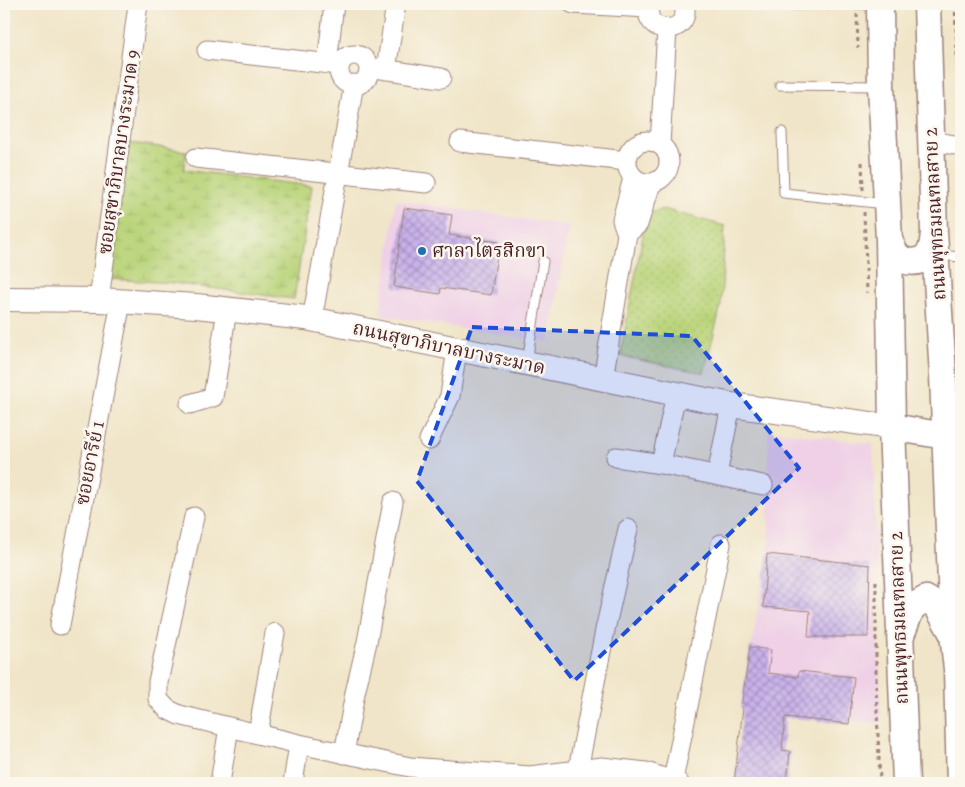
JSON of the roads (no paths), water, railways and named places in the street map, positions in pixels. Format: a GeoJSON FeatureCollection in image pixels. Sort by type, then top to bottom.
{"type":"FeatureCollection","features":[{"type":"Feature","properties":{"kind":"main road","name":"ถนนพุทธมณฑลสาย 2"},"geometry":{"type":"LineString","coordinates":[[880,4],[881,86],[889,240],[892,427],[899,638],[906,783]]}},
{"type":"Feature","properties":{"kind":"main road","name":"ถนนพุทธมณฑลสาย 2"},"geometry":{"type":"LineString","coordinates":[[927,4],[930,141],[944,248],[952,408],[945,436],[953,634],[959,669],[960,783]]}},
{"type":"Feature","properties":{"kind":"main road"},"geometry":{"type":"LineString","coordinates":[[889,240],[896,255],[903,260],[920,260],[927,256],[931,249],[944,248]]}},
{"type":"Feature","properties":{"kind":"main road"},"geometry":{"type":"LineString","coordinates":[[892,427],[945,436]]}},
{"type":"Feature","properties":{"kind":"main road"},"geometry":{"type":"LineString","coordinates":[[899,638],[912,607],[926,599],[937,606],[953,634]]}},
{"type":"Feature","properties":{"kind":"street","name":"ซอยสุขาภิบาลบางระมาด 9"},"geometry":{"type":"LineString","coordinates":[[110,301],[138,4]]}},
{"type":"Feature","properties":{"kind":"street"},"geometry":{"type":"LineString","coordinates":[[334,4],[333,64],[346,82],[354,84],[364,81],[378,68],[396,4]]}},
{"type":"Feature","properties":{"kind":"street"},"geometry":{"type":"LineString","coordinates":[[573,4],[650,6],[649,14],[656,25],[667,29],[674,28],[684,18],[686,12],[684,4]]}},
{"type":"Feature","properties":{"kind":"street"},"geometry":{"type":"LineString","coordinates":[[660,144],[667,29]]}},
{"type":"Feature","properties":{"kind":"street"},"geometry":{"type":"LineString","coordinates":[[207,50],[333,64],[355,55],[364,58],[378,68],[440,78]]}},
{"type":"Feature","properties":{"kind":"street"},"geometry":{"type":"LineString","coordinates":[[312,320],[354,84]]}},
{"type":"Feature","properties":{"kind":"street"},"geometry":{"type":"LineString","coordinates":[[646,141],[660,144],[668,154],[669,168],[662,178],[642,181],[628,170],[626,161],[628,154],[638,143],[646,141]]}},
{"type":"Feature","properties":{"kind":"street"},"geometry":{"type":"LineString","coordinates":[[930,141],[961,146]]}},
{"type":"Feature","properties":{"kind":"street"},"geometry":{"type":"LineString","coordinates":[[460,142],[626,161]]}},
{"type":"Feature","properties":{"kind":"street"},"geometry":{"type":"LineString","coordinates":[[196,158],[426,183]]}},
{"type":"Feature","properties":{"kind":"street"},"geometry":{"type":"LineString","coordinates":[[603,379],[627,234],[622,220],[642,181]]}},
{"type":"Feature","properties":{"kind":"street","name":"ถนนสุขาภิบาลบางระมาด"},"geometry":{"type":"LineString","coordinates":[[4,300],[110,301],[227,310],[312,320],[731,405],[892,427]]}},
{"type":"Feature","properties":{"kind":"street","name":"ซอยอารีย์ 1"},"geometry":{"type":"LineString","coordinates":[[60,625],[110,301]]}},
{"type":"Feature","properties":{"kind":"street"},"geometry":{"type":"LineString","coordinates":[[190,404],[214,397],[227,310]]}},
{"type":"Feature","properties":{"kind":"street"},"geometry":{"type":"LineString","coordinates":[[428,440],[450,396],[457,349]]}},
{"type":"Feature","properties":{"kind":"street"},"geometry":{"type":"LineString","coordinates":[[661,464],[676,394]]}},
{"type":"Feature","properties":{"kind":"street"},"geometry":{"type":"LineString","coordinates":[[718,475],[731,405]]}},
{"type":"Feature","properties":{"kind":"street"},"geometry":{"type":"LineString","coordinates":[[616,457],[764,485]]}},
{"type":"Feature","properties":{"kind":"street"},"geometry":{"type":"LineString","coordinates":[[344,754],[354,693],[367,642],[393,502]]}},
{"type":"Feature","properties":{"kind":"street"},"geometry":{"type":"LineString","coordinates":[[194,517],[158,682],[158,699],[167,709],[179,715],[344,754],[409,775],[458,777],[530,776],[602,767],[646,772],[676,782],[721,544]]}},
{"type":"Feature","properties":{"kind":"street"},"geometry":{"type":"LineString","coordinates":[[578,770],[605,630],[628,529]]}},
{"type":"Feature","properties":{"kind":"street"},"geometry":{"type":"LineString","coordinates":[[258,734],[275,633]]}},
{"type":"Feature","properties":{"kind":"street"},"geometry":{"type":"LineString","coordinates":[[220,783],[229,727]]}},
{"type":"Feature","properties":{"kind":"street"},"geometry":{"type":"LineString","coordinates":[[294,783],[299,744]]}},
{"type":"Feature","properties":{"kind":"lane"},"geometry":{"type":"LineString","coordinates":[[769,5],[865,4]]}},
{"type":"Feature","properties":{"kind":"lane"},"geometry":{"type":"LineString","coordinates":[[780,84],[881,86]]}},
{"type":"Feature","properties":{"kind":"lane"},"geometry":{"type":"LineString","coordinates":[[782,132],[784,193],[887,205]]}},
{"type":"Feature","properties":{"kind":"lane"},"geometry":{"type":"LineString","coordinates":[[526,363],[543,261]]}},
{"type":"Feature","properties":{"kind":"place","name":"ศาลาไตรสิกขา"},"geometry":{"type":"Point","coordinates":[422,251]}}]}
